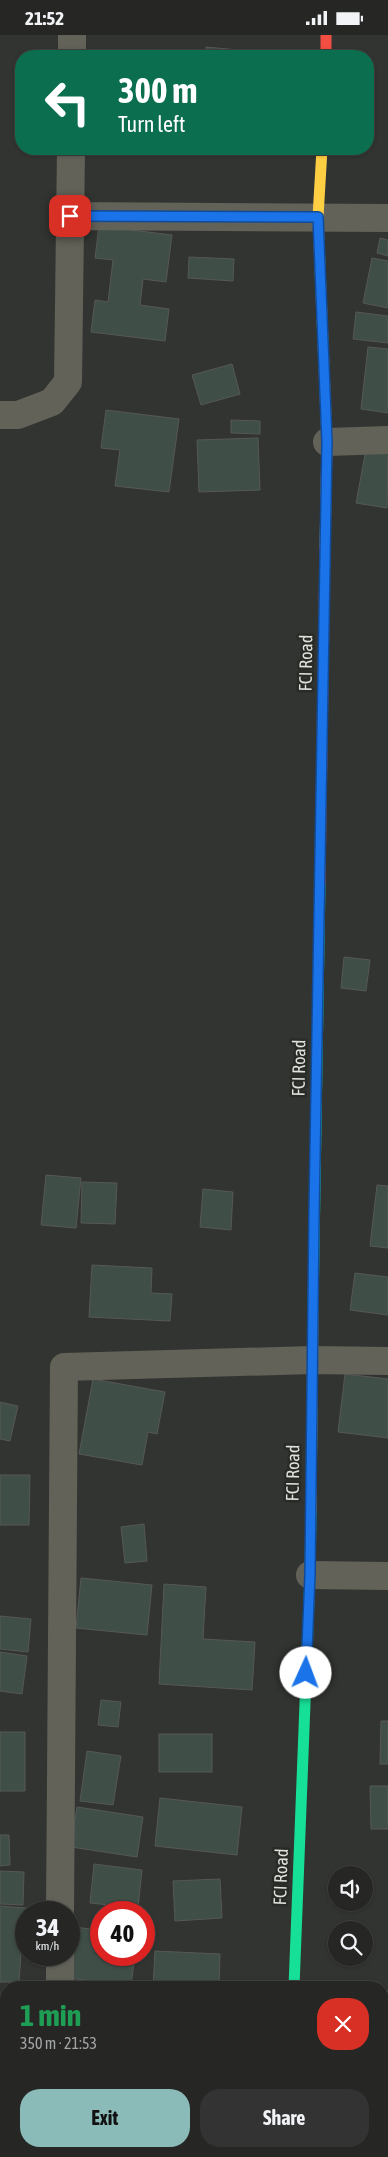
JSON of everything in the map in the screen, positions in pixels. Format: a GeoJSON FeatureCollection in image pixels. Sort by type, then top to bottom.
{"type":"FeatureCollection","features":[{"type":"Feature","properties":{"kind":"street"},"geometry":{"type":"LineString","coordinates":[[72,35],[72,50]]}},
{"type":"Feature","properties":{"kind":"street"},"geometry":{"type":"LineString","coordinates":[[326,35],[326,50]]}},
{"type":"Feature","properties":{"kind":"street"},"geometry":{"type":"LineString","coordinates":[[0,415],[18,415],[52,401],[68,381],[70,155]]}},
{"type":"Feature","properties":{"kind":"street","name":"FCI Road"},"geometry":{"type":"LineString","coordinates":[[294,1981],[310,1575],[327,442],[318,217],[322,155]]}},
{"type":"Feature","properties":{"kind":"street"},"geometry":{"type":"LineString","coordinates":[[70,216],[388,218]]}},
{"type":"Feature","properties":{"kind":"street"},"geometry":{"type":"LineString","coordinates":[[327,442],[388,440]]}},
{"type":"Feature","properties":{"kind":"street"},"geometry":{"type":"LineString","coordinates":[[60,1901],[64,1367],[312,1360],[388,1361]]}},
{"type":"Feature","properties":{"kind":"street"},"geometry":{"type":"LineString","coordinates":[[310,1575],[388,1576]]}},
{"type":"Feature","properties":{"kind":"street"},"geometry":{"type":"LineString","coordinates":[[60,1966],[60,1981]]}},
{"type":"Feature","properties":{"kind":"building"},"geometry":{"type":"Polygon","coordinates":[[[206,47],[239,50],[206,50],[206,47]]]}},
{"type":"Feature","properties":{"kind":"building"},"geometry":{"type":"Polygon","coordinates":[[[99,226],[172,235],[166,282],[143,279],[140,305],[169,309],[165,341],[91,332],[95,300],[108,302],[113,260],[95,258],[99,226]]]}},
{"type":"Feature","properties":{"kind":"building"},"geometry":{"type":"Polygon","coordinates":[[[380,238],[388,240],[388,256],[377,253],[380,238]]]}},
{"type":"Feature","properties":{"kind":"building"},"geometry":{"type":"Polygon","coordinates":[[[189,257],[234,259],[233,281],[188,278],[189,257]]]}},
{"type":"Feature","properties":{"kind":"building"},"geometry":{"type":"Polygon","coordinates":[[[372,258],[388,261],[388,308],[363,303],[372,258]]]}},
{"type":"Feature","properties":{"kind":"building"},"geometry":{"type":"Polygon","coordinates":[[[356,312],[388,316],[388,343],[353,339],[356,312]]]}},
{"type":"Feature","properties":{"kind":"building"},"geometry":{"type":"Polygon","coordinates":[[[368,347],[388,349],[388,413],[361,409],[368,347]]]}},
{"type":"Feature","properties":{"kind":"building"},"geometry":{"type":"Polygon","coordinates":[[[232,364],[240,394],[201,405],[192,375],[232,364]]]}},
{"type":"Feature","properties":{"kind":"building"},"geometry":{"type":"Polygon","coordinates":[[[106,410],[179,419],[169,492],[115,486],[120,450],[101,448],[106,410]]]}},
{"type":"Feature","properties":{"kind":"building"},"geometry":{"type":"Polygon","coordinates":[[[231,420],[260,421],[260,434],[231,433],[231,420]]]}},
{"type":"Feature","properties":{"kind":"building"},"geometry":{"type":"Polygon","coordinates":[[[258,438],[260,490],[199,492],[197,440],[258,438]]]}},
{"type":"Feature","properties":{"kind":"building"},"geometry":{"type":"Polygon","coordinates":[[[367,444],[388,448],[387,508],[356,503],[367,444]]]}},
{"type":"Feature","properties":{"kind":"building"},"geometry":{"type":"Polygon","coordinates":[[[344,957],[370,960],[366,991],[341,988],[344,957]]]}},
{"type":"Feature","properties":{"kind":"building"},"geometry":{"type":"Polygon","coordinates":[[[46,1175],[81,1178],[76,1228],[41,1225],[46,1175]]]}},
{"type":"Feature","properties":{"kind":"building"},"geometry":{"type":"Polygon","coordinates":[[[82,1182],[117,1183],[115,1224],[81,1223],[82,1182]]]}},
{"type":"Feature","properties":{"kind":"building"},"geometry":{"type":"Polygon","coordinates":[[[377,1185],[388,1186],[388,1248],[370,1246],[377,1185]]]}},
{"type":"Feature","properties":{"kind":"building"},"geometry":{"type":"Polygon","coordinates":[[[203,1189],[233,1192],[231,1230],[200,1227],[203,1189]]]}},
{"type":"Feature","properties":{"kind":"building"},"geometry":{"type":"Polygon","coordinates":[[[92,1265],[152,1268],[151,1293],[172,1294],[170,1321],[89,1317],[92,1265]]]}},
{"type":"Feature","properties":{"kind":"building"},"geometry":{"type":"Polygon","coordinates":[[[355,1273],[388,1277],[388,1315],[350,1310],[355,1273]]]}},
{"type":"Feature","properties":{"kind":"building"},"geometry":{"type":"Polygon","coordinates":[[[345,1374],[388,1379],[388,1438],[338,1432],[345,1374]]]}},
{"type":"Feature","properties":{"kind":"building"},"geometry":{"type":"Polygon","coordinates":[[[93,1379],[165,1392],[157,1434],[148,1432],[142,1465],[79,1454],[93,1379]]]}},
{"type":"Feature","properties":{"kind":"building"},"geometry":{"type":"Polygon","coordinates":[[[0,1402],[18,1406],[10,1441],[0,1439],[0,1402]]]}},
{"type":"Feature","properties":{"kind":"building"},"geometry":{"type":"Polygon","coordinates":[[[0,1475],[30,1475],[29,1525],[0,1525],[0,1475]]]}},
{"type":"Feature","properties":{"kind":"building"},"geometry":{"type":"Polygon","coordinates":[[[144,1524],[147,1561],[125,1563],[121,1527],[144,1524]]]}},
{"type":"Feature","properties":{"kind":"building"},"geometry":{"type":"Polygon","coordinates":[[[81,1578],[152,1585],[147,1635],[76,1628],[81,1578]]]}},
{"type":"Feature","properties":{"kind":"building"},"geometry":{"type":"Polygon","coordinates":[[[164,1584],[206,1587],[203,1639],[255,1642],[252,1690],[159,1684],[164,1584]]]}},
{"type":"Feature","properties":{"kind":"building"},"geometry":{"type":"Polygon","coordinates":[[[0,1616],[31,1619],[28,1652],[0,1649],[0,1616]]]}},
{"type":"Feature","properties":{"kind":"building"},"geometry":{"type":"Polygon","coordinates":[[[0,1652],[27,1656],[22,1694],[0,1691],[0,1652]]]}},
{"type":"Feature","properties":{"kind":"building"},"geometry":{"type":"Polygon","coordinates":[[[101,1700],[121,1702],[118,1727],[98,1725],[101,1700]]]}},
{"type":"Feature","properties":{"kind":"building"},"geometry":{"type":"Polygon","coordinates":[[[381,1721],[388,1721],[388,1764],[380,1764],[381,1721]]]}},
{"type":"Feature","properties":{"kind":"building"},"geometry":{"type":"Polygon","coordinates":[[[0,1732],[25,1732],[25,1791],[0,1791],[0,1732]]]}},
{"type":"Feature","properties":{"kind":"building"},"geometry":{"type":"Polygon","coordinates":[[[159,1734],[212,1734],[212,1772],[159,1772],[159,1734]]]}},
{"type":"Feature","properties":{"kind":"building"},"geometry":{"type":"Polygon","coordinates":[[[87,1751],[121,1756],[113,1805],[80,1801],[87,1751]]]}},
{"type":"Feature","properties":{"kind":"building"},"geometry":{"type":"Polygon","coordinates":[[[370,1786],[388,1786],[388,1829],[371,1829],[370,1786]]]}},
{"type":"Feature","properties":{"kind":"building"},"geometry":{"type":"Polygon","coordinates":[[[160,1798],[242,1807],[237,1855],[155,1846],[160,1798]]]}},
{"type":"Feature","properties":{"kind":"building"},"geometry":{"type":"Polygon","coordinates":[[[77,1807],[143,1817],[137,1857],[71,1847],[77,1807]]]}},
{"type":"Feature","properties":{"kind":"building"},"geometry":{"type":"Polygon","coordinates":[[[0,1835],[9,1835],[10,1865],[0,1866],[0,1835]]]}},
{"type":"Feature","properties":{"kind":"building"},"geometry":{"type":"Polygon","coordinates":[[[94,1864],[142,1870],[139,1901],[90,1901],[94,1864]]]}},
{"type":"Feature","properties":{"kind":"building"},"geometry":{"type":"Polygon","coordinates":[[[0,1871],[24,1872],[23,1901],[15,1901],[15,1905],[0,1904],[0,1871]]]}},
{"type":"Feature","properties":{"kind":"building"},"geometry":{"type":"Polygon","coordinates":[[[220,1879],[222,1918],[175,1921],[173,1881],[220,1879]]]}},
{"type":"Feature","properties":{"kind":"building"},"geometry":{"type":"Polygon","coordinates":[[[0,1906],[15,1907],[15,1966],[20,1966],[19,1981],[0,1981],[0,1906]]]}},
{"type":"Feature","properties":{"kind":"building"},"geometry":{"type":"Polygon","coordinates":[[[80,1928],[90,1929],[90,1966],[134,1966],[132,1981],[94,1981],[67,1978],[68,1966],[80,1966],[80,1928]]]}},
{"type":"Feature","properties":{"kind":"building"},"geometry":{"type":"Polygon","coordinates":[[[155,1951],[220,1954],[219,1981],[153,1981],[155,1951]]]}},
{"type":"Feature","properties":{"kind":"traffic: fast"},"geometry":{"type":"LineString","coordinates":[[313,1310],[320,884]]}},
{"type":"Feature","properties":{"kind":"traffic: fast"},"geometry":{"type":"LineString","coordinates":[[294,1981],[311,1512]]}},
{"type":"Feature","properties":{"kind":"traffic: slow"},"geometry":{"type":"LineString","coordinates":[[322,155],[318,217],[327,442],[325,548]]}},
{"type":"Feature","properties":{"kind":"traffic: slow"},"geometry":{"type":"LineString","coordinates":[[311,1512],[313,1310]]}},
{"type":"Feature","properties":{"kind":"traffic: jam"},"geometry":{"type":"LineString","coordinates":[[326,35],[326,50]]}},
{"type":"Feature","properties":{"kind":"traffic: jam"},"geometry":{"type":"LineString","coordinates":[[320,884],[325,548]]}},
{"type":"Feature","properties":{"kind":"route"},"geometry":{"type":"LineString","coordinates":[[70,216],[318,217],[327,442],[310,1575],[306,1673]]}}]}
